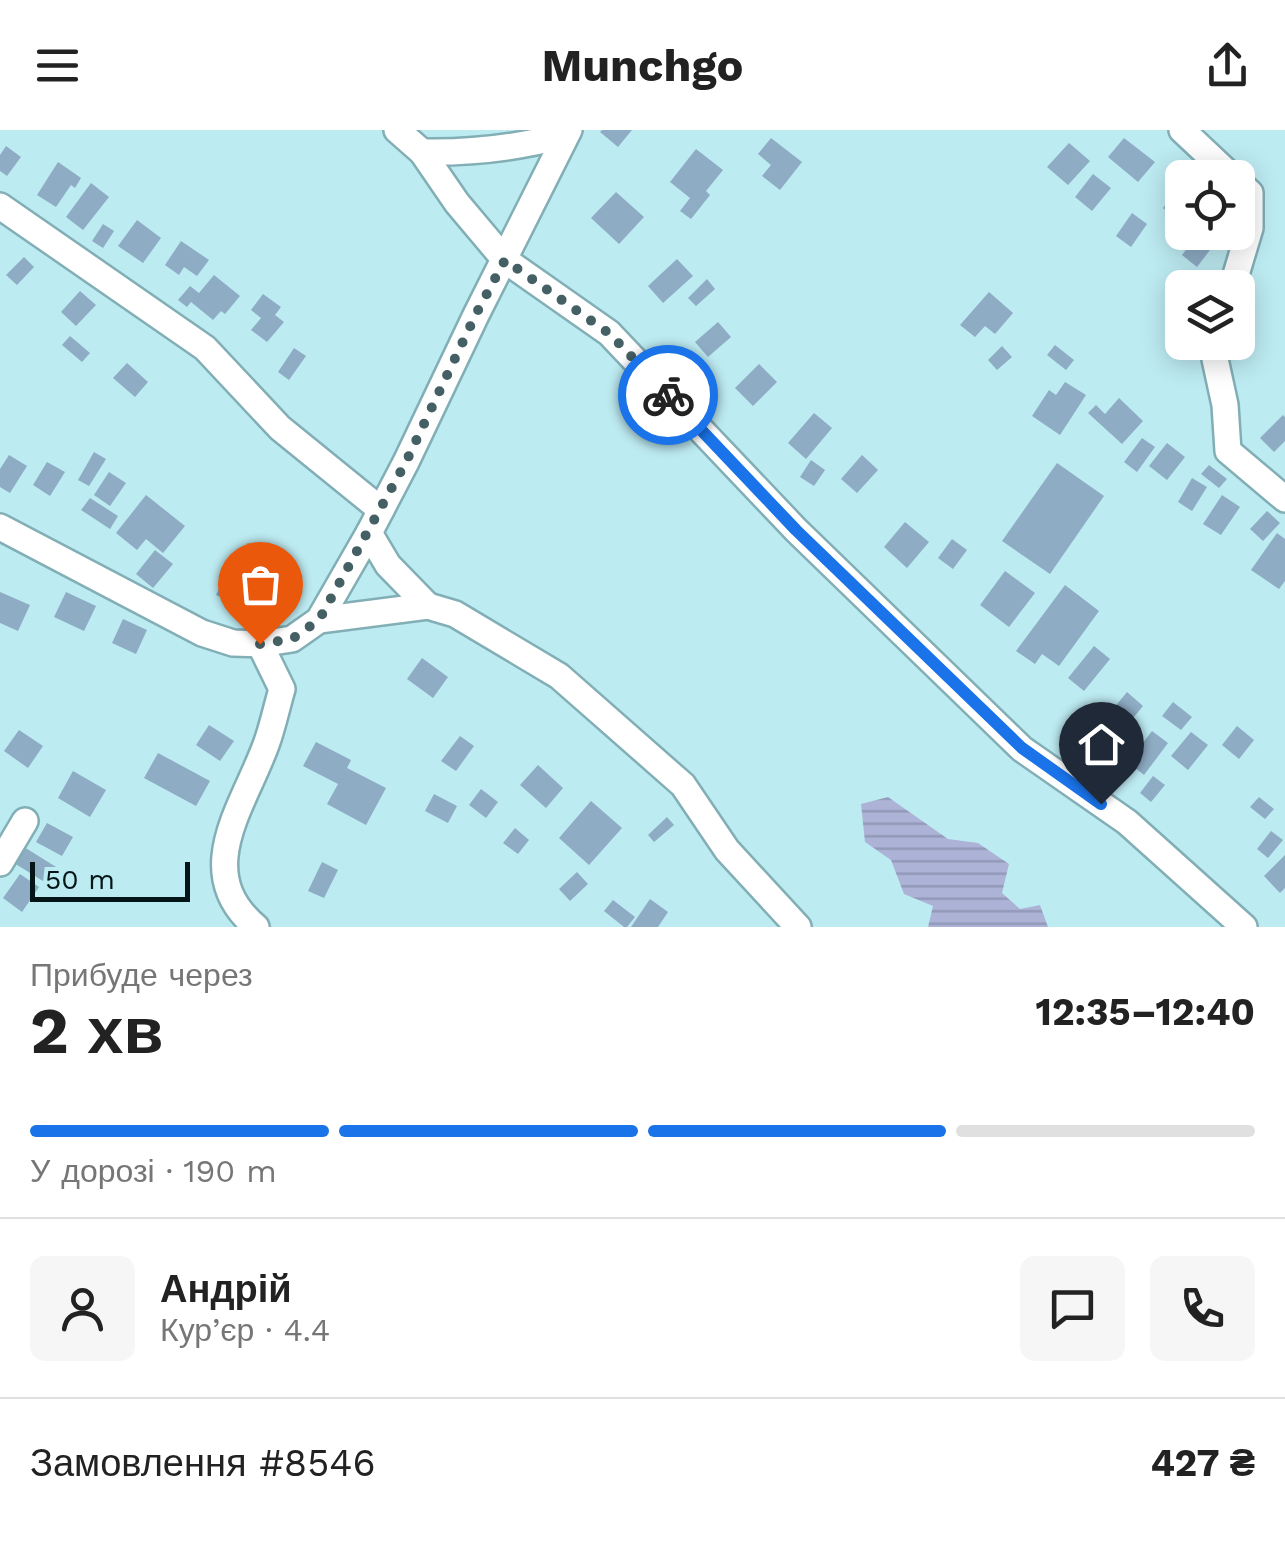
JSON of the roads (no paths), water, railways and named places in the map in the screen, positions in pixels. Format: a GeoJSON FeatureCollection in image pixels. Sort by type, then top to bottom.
{"type":"FeatureCollection","features":[{"type":"Feature","properties":{"kind":"street"},"geometry":{"type":"LineString","coordinates":[[397,130],[422,152],[456,203],[505,260],[610,334],[796,530],[1022,748],[1127,822],[1244,927]]}},
{"type":"Feature","properties":{"kind":"street"},"geometry":{"type":"LineString","coordinates":[[1182,130],[1214,160]]}},
{"type":"Feature","properties":{"kind":"street"},"geometry":{"type":"LineString","coordinates":[[422,152],[495,150],[567,133]]}},
{"type":"Feature","properties":{"kind":"street"},"geometry":{"type":"LineString","coordinates":[[0,527],[202,634],[233,644],[292,639],[319,620],[375,522],[567,133]]}},
{"type":"Feature","properties":{"kind":"street"},"geometry":{"type":"LineString","coordinates":[[0,206],[206,348],[375,522],[388,566],[428,606]]}},
{"type":"Feature","properties":{"kind":"street"},"geometry":{"type":"LineString","coordinates":[[1215,360],[1225,405],[1228,452],[1285,499]]}},
{"type":"Feature","properties":{"kind":"street"},"geometry":{"type":"LineString","coordinates":[[319,620],[428,606],[455,614],[559,676],[683,784],[727,850],[798,927]]}},
{"type":"Feature","properties":{"kind":"street"},"geometry":{"type":"LineString","coordinates":[[256,927],[240,913],[225,883],[225,844],[268,741],[282,689],[260,644]]}},
{"type":"Feature","properties":{"kind":"street"},"geometry":{"type":"LineString","coordinates":[[0,863],[25,821]]}},
{"type":"Feature","properties":{"kind":"water"},"geometry":{"type":"Polygon","coordinates":[[[888,797],[948,839],[978,843],[1009,864],[1002,893],[1020,909],[1040,905],[1048,927],[928,927],[933,906],[904,894],[891,860],[865,842],[861,804],[888,797]]]}}]}
